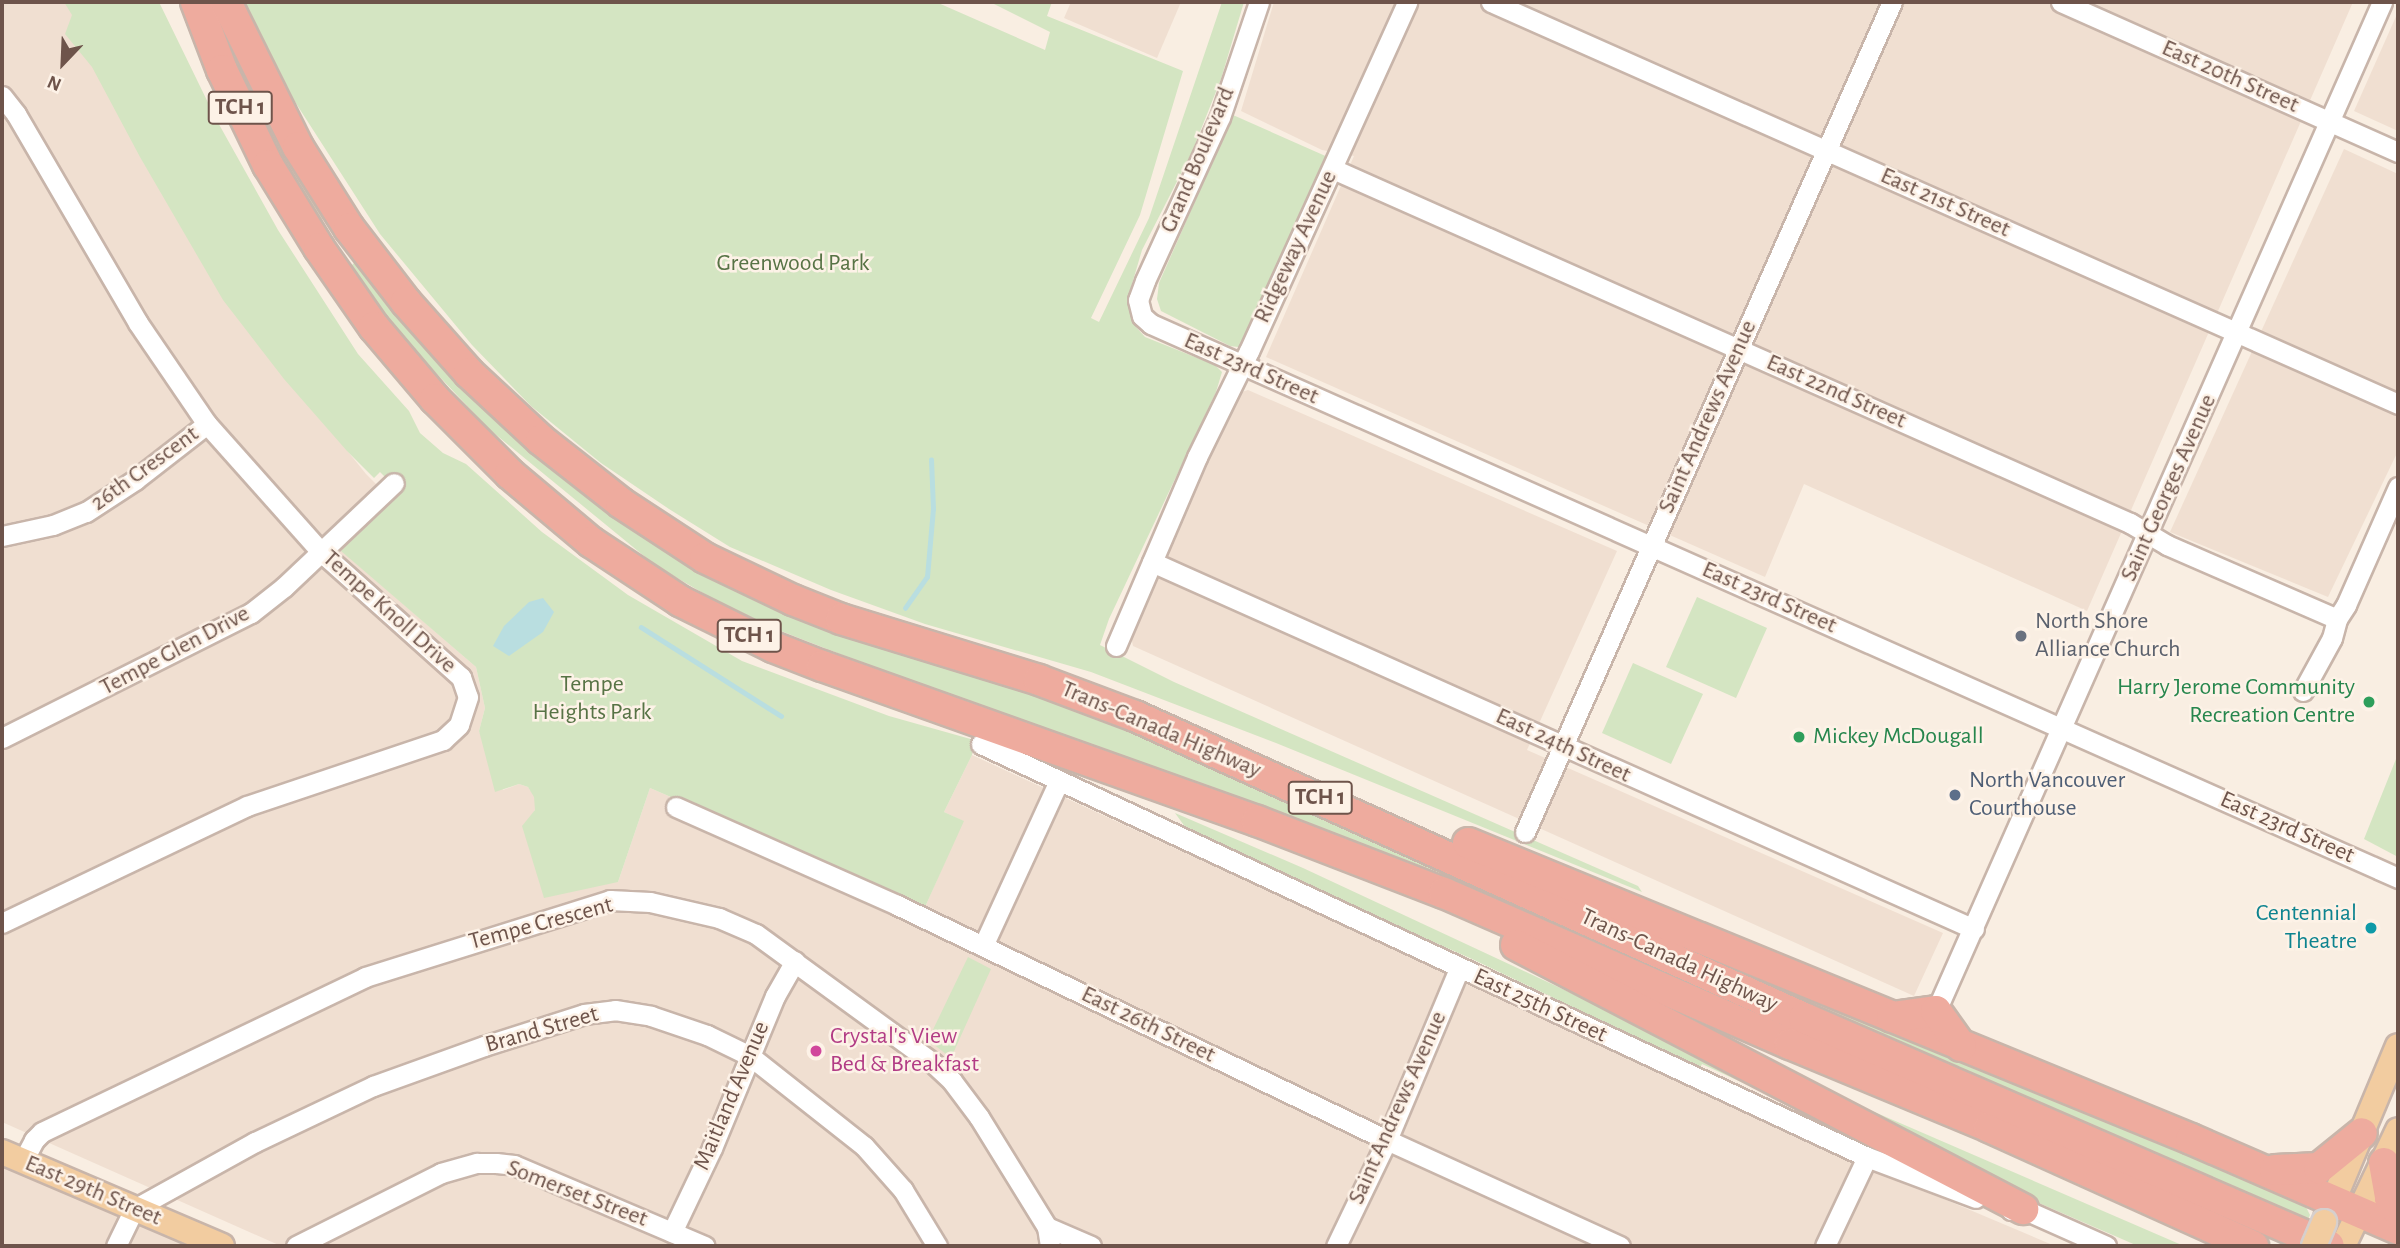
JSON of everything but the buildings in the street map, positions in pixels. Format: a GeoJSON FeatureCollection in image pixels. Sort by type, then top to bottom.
{"type":"FeatureCollection","features":[{"type":"Feature","properties":{"kind":"highway"},"geometry":{"type":"LineString","coordinates":[[177,2],[229,106],[294,210]]}},
{"type":"Feature","properties":{"kind":"highway","name":"Trans-Canada Highway"},"geometry":{"type":"LineString","coordinates":[[196,2],[244,118],[294,210],[374,327],[462,428],[548,507],[680,601],[773,647],[1257,821],[1489,912],[1790,1044],[1989,1127],[2253,1246]]}},
{"type":"Feature","properties":{"kind":"highway","name":"Trans-Canada Highway"},"geometry":{"type":"LineString","coordinates":[[226,2],[298,147],[377,265],[469,373],[578,471],[662,532],[705,558],[793,600],[841,619],[1086,697],[1192,741],[1804,1018],[2340,1226]]}},
{"type":"Feature","properties":{"kind":"highway"},"geometry":{"type":"LineString","coordinates":[[1086,697],[1208,735],[2263,1169],[2340,1226],[2398,1229]]}},
{"type":"Feature","properties":{"kind":"highway"},"geometry":{"type":"LineString","coordinates":[[1257,821],[1520,946],[2023,1209]]}},
{"type":"Feature","properties":{"kind":"highway"},"geometry":{"type":"LineString","coordinates":[[1892,1017],[1936,1011],[1961,1046]]}},
{"type":"Feature","properties":{"kind":"highway"},"geometry":{"type":"LineString","coordinates":[[2263,1169],[2319,1168],[2362,1133]]}},
{"type":"Feature","properties":{"kind":"highway"},"geometry":{"type":"LineString","coordinates":[[2384,1163],[2390,1198],[2398,1211]]}},
{"type":"Feature","properties":{"kind":"main road"},"geometry":{"type":"LineString","coordinates":[[2340,1226],[2362,1133],[2398,1046]]}},
{"type":"Feature","properties":{"kind":"main road"},"geometry":{"type":"LineString","coordinates":[[2314,1246],[2340,1226],[2384,1163],[2398,1130]]}},
{"type":"Feature","properties":{"kind":"main road","name":"East 29th Street"},"geometry":{"type":"LineString","coordinates":[[12,1157],[222,1246]]}},
{"type":"Feature","properties":{"kind":"street","name":"Grand Boulevard"},"geometry":{"type":"LineString","coordinates":[[1142,316],[1138,300],[1144,281],[1220,117],[1259,2]]}},
{"type":"Feature","properties":{"kind":"street","name":"Ridgeway Avenue"},"geometry":{"type":"LineString","coordinates":[[1116,646],[1198,457],[1407,2]]}},
{"type":"Feature","properties":{"kind":"street","name":"East 21st Street"},"geometry":{"type":"LineString","coordinates":[[1491,2],[2398,404]]}},
{"type":"Feature","properties":{"kind":"street","name":"Saint Andrews Avenue"},"geometry":{"type":"LineString","coordinates":[[1525,832],[1892,2]]}},
{"type":"Feature","properties":{"kind":"street","name":"East 20th Street"},"geometry":{"type":"LineString","coordinates":[[2061,2],[2398,152]]}},
{"type":"Feature","properties":{"kind":"street","name":"Saint Georges Avenue"},"geometry":{"type":"LineString","coordinates":[[1936,1011],[2382,2]]}},
{"type":"Feature","properties":{"kind":"street","name":"Tempe Knoll Drive"},"geometry":{"type":"LineString","coordinates":[[2,96],[16,114],[138,323],[207,424],[321,552],[461,677],[468,697],[459,725],[433,744],[225,816],[2,922]]}},
{"type":"Feature","properties":{"kind":"street","name":"East 22nd Street"},"geometry":{"type":"LineString","coordinates":[[1332,169],[2130,523],[2167,545],[2337,619]]}},
{"type":"Feature","properties":{"kind":"street","name":"East 23rd Street"},"geometry":{"type":"LineString","coordinates":[[1142,316],[1162,330],[2398,878]]}},
{"type":"Feature","properties":{"kind":"street","name":"26th Crescent"},"geometry":{"type":"LineString","coordinates":[[2,536],[53,525],[86,512],[135,480],[207,424]]}},
{"type":"Feature","properties":{"kind":"street","name":"Tempe Glen Drive"},"geometry":{"type":"LineString","coordinates":[[2,738],[241,619],[268,601],[394,483]]}},
{"type":"Feature","properties":{"kind":"street"},"geometry":{"type":"LineString","coordinates":[[2303,691],[2332,638],[2337,619],[2346,606],[2398,487]]}},
{"type":"Feature","properties":{"kind":"street","name":"East 24th Street"},"geometry":{"type":"LineString","coordinates":[[1152,562],[1973,929]]}},
{"type":"Feature","properties":{"kind":"street","name":"East 25th Street"},"geometry":{"type":"LineString","coordinates":[[981,744],[1458,969],[1867,1157],[2010,1210],[2023,1209],[2106,1246]]}},
{"type":"Feature","properties":{"kind":"street"},"geometry":{"type":"LineString","coordinates":[[983,946],[1059,781]]}},
{"type":"Feature","properties":{"kind":"street","name":"East 26th Street"},"geometry":{"type":"LineString","coordinates":[[676,807],[848,882],[1387,1140],[1620,1246]]}},
{"type":"Feature","properties":{"kind":"street","name":"Tempe Crescent"},"geometry":{"type":"LineString","coordinates":[[12,1157],[42,1132],[309,1001],[365,977],[610,900],[650,902],[719,918],[756,934],[952,1081],[979,1117],[1049,1237]]}},
{"type":"Feature","properties":{"kind":"street","name":"Maitland Avenue"},"geometry":{"type":"LineString","coordinates":[[672,1232],[775,996],[795,961]]}},
{"type":"Feature","properties":{"kind":"street","name":"Saint Andrews Avenue"},"geometry":{"type":"LineString","coordinates":[[1336,1246],[1387,1140],[1458,969]]}},
{"type":"Feature","properties":{"kind":"street","name":"Brand Street"},"geometry":{"type":"LineString","coordinates":[[134,1209],[255,1142],[373,1087],[484,1046],[584,1014],[615,1010],[650,1016],[708,1035],[750,1056],[864,1146],[903,1190],[937,1246]]}},
{"type":"Feature","properties":{"kind":"street"},"geometry":{"type":"LineString","coordinates":[[1825,1246],[1867,1157]]}},
{"type":"Feature","properties":{"kind":"street","name":"Somerset Street"},"geometry":{"type":"LineString","coordinates":[[296,1246],[441,1173],[477,1163],[514,1165],[705,1246]]}},
{"type":"Feature","properties":{"kind":"street"},"geometry":{"type":"LineString","coordinates":[[116,1246],[134,1209]]}},
{"type":"Feature","properties":{"kind":"street"},"geometry":{"type":"LineString","coordinates":[[1049,1237],[1091,1246]]}},
{"type":"Feature","properties":{"kind":"shaded area"},"geometry":{"type":"Polygon","coordinates":[[[2,2],[84,2],[226,300],[366,474],[393,501],[342,551],[476,667],[485,708],[479,731],[503,790],[519,784],[528,787],[535,797],[535,810],[530,819],[618,882],[650,788],[925,907],[963,821],[944,812],[972,755],[1880,1172],[2055,1246],[281,1246],[2,1122],[2,2]]]}},
{"type":"Feature","properties":{"kind":"shaded area"},"geometry":{"type":"Polygon","coordinates":[[[1071,2],[1181,2],[1157,58],[1064,18],[1071,2]]]}},
{"type":"Feature","properties":{"kind":"shaded area"},"geometry":{"type":"Polygon","coordinates":[[[1274,2],[2353,2],[2087,611],[1804,484],[1765,577],[1266,357],[1354,156],[1322,150],[1241,111],[1274,2]]]}},
{"type":"Feature","properties":{"kind":"shaded area"},"geometry":{"type":"Polygon","coordinates":[[[2398,12],[2398,131],[2354,111],[2398,12]]]}},
{"type":"Feature","properties":{"kind":"shaded area"},"geometry":{"type":"Polygon","coordinates":[[[2344,149],[2398,174],[2398,451],[2328,597],[2170,532],[2344,149]]]}},
{"type":"Feature","properties":{"kind":"shaded area"},"geometry":{"type":"Polygon","coordinates":[[[1248,390],[1617,551],[1527,750],[1943,933],[1914,996],[1133,646],[1130,632],[1239,393],[1248,390]]]}},
{"type":"Feature","properties":{"kind":"shaded area"},"geometry":{"type":"Polygon","coordinates":[[[2,1159],[208,1246],[2,1246],[2,1159]]]}},
{"type":"Feature","properties":{"kind":"green space","name":"Tempe Heights Park"},"geometry":{"type":"Polygon","coordinates":[[[64,2],[159,2],[216,119],[278,230],[358,354],[409,411],[420,433],[443,453],[466,464],[542,532],[628,595],[742,661],[889,716],[974,740],[972,755],[944,812],[964,821],[925,907],[650,788],[618,882],[544,898],[522,826],[535,810],[534,797],[528,787],[519,784],[495,792],[479,731],[485,708],[476,667],[341,551],[401,493],[380,472],[374,478],[347,451],[284,379],[223,300],[140,157],[92,67],[65,34],[72,15],[64,2]]]}},
{"type":"Feature","properties":{"kind":"green space"},"geometry":{"type":"Polygon","coordinates":[[[204,2],[218,2],[328,217],[317,222],[286,173],[204,2]]]}},
{"type":"Feature","properties":{"kind":"green space","name":"Greenwood Park"},"geometry":{"type":"Polygon","coordinates":[[[245,2],[936,2],[1045,50],[1050,32],[990,2],[1052,2],[1047,16],[1183,71],[1140,215],[1091,318],[1099,322],[1149,218],[1222,2],[1244,2],[1221,79],[1192,152],[1142,250],[1127,301],[1136,327],[1145,337],[1215,365],[1222,372],[1216,392],[1109,619],[1100,645],[1174,682],[1638,886],[1642,892],[1276,743],[1091,672],[925,624],[831,590],[730,547],[669,509],[601,463],[531,406],[472,345],[380,234],[281,80],[245,2]]]}},
{"type":"Feature","properties":{"kind":"green space"},"geometry":{"type":"Polygon","coordinates":[[[1233,115],[1330,158],[1246,344],[1238,347],[1230,346],[1161,311],[1157,299],[1159,283],[1233,115]]]}},
{"type":"Feature","properties":{"kind":"green space"},"geometry":{"type":"Polygon","coordinates":[[[356,261],[604,503],[1456,870],[1499,897],[1549,920],[1546,926],[763,624],[720,603],[655,565],[489,429],[403,338],[353,274],[352,265],[356,261]]]}},
{"type":"Feature","properties":{"kind":"green space"},"geometry":{"type":"Polygon","coordinates":[[[1697,597],[1767,628],[1736,698],[1666,667],[1697,597]]]}},
{"type":"Feature","properties":{"kind":"green space"},"geometry":{"type":"Polygon","coordinates":[[[1633,663],[1703,694],[1671,764],[1602,733],[1633,663]]]}},
{"type":"Feature","properties":{"kind":"green space"},"geometry":{"type":"Polygon","coordinates":[[[2398,754],[2398,857],[2364,839],[2398,754]]]}},
{"type":"Feature","properties":{"kind":"green space"},"geometry":{"type":"Polygon","coordinates":[[[1175,813],[1303,868],[1706,1056],[1823,1120],[1702,1064],[1700,1068],[1472,959],[1191,835],[1175,813]]]}},
{"type":"Feature","properties":{"kind":"green space"},"geometry":{"type":"Polygon","coordinates":[[[968,957],[991,969],[951,1058],[928,1040],[968,957]]]}},
{"type":"Feature","properties":{"kind":"green space"},"geometry":{"type":"Polygon","coordinates":[[[1708,961],[2185,1151],[2304,1203],[2310,1215],[2306,1224],[1708,961]]]}},
{"type":"Feature","properties":{"kind":"green space"},"geometry":{"type":"Polygon","coordinates":[[[1713,1042],[2184,1246],[2138,1246],[2004,1188],[1713,1042]]]}},
{"type":"Feature","properties":{"kind":"water"},"geometry":{"type":"Polygon","coordinates":[[[543,598],[554,612],[543,632],[509,656],[493,646],[504,626],[529,602],[543,598]]]}},
{"type":"Feature","properties":{"kind":"waterway"},"geometry":{"type":"LineString","coordinates":[[905,608],[927,577],[933,509],[931,460]]}},
{"type":"Feature","properties":{"kind":"waterway"},"geometry":{"type":"LineString","coordinates":[[641,627],[781,716]]}},
{"type":"Feature","properties":{"kind":"place","name":"North Shore Alliance Church"},"geometry":{"type":"Point","coordinates":[2021,636]}},
{"type":"Feature","properties":{"kind":"place","name":"Harry Jerome Community Recreation Centre"},"geometry":{"type":"Point","coordinates":[2369,702]}},
{"type":"Feature","properties":{"kind":"place","name":"Mickey McDougall"},"geometry":{"type":"Point","coordinates":[1799,737]}},
{"type":"Feature","properties":{"kind":"place","name":"North Vancouver Courthouse"},"geometry":{"type":"Point","coordinates":[1955,795]}},
{"type":"Feature","properties":{"kind":"place","name":"Centennial Theatre"},"geometry":{"type":"Point","coordinates":[2371,928]}},
{"type":"Feature","properties":{"kind":"place","name":"Crystal's View Bed & Breakfast"},"geometry":{"type":"Point","coordinates":[816,1051]}}]}
